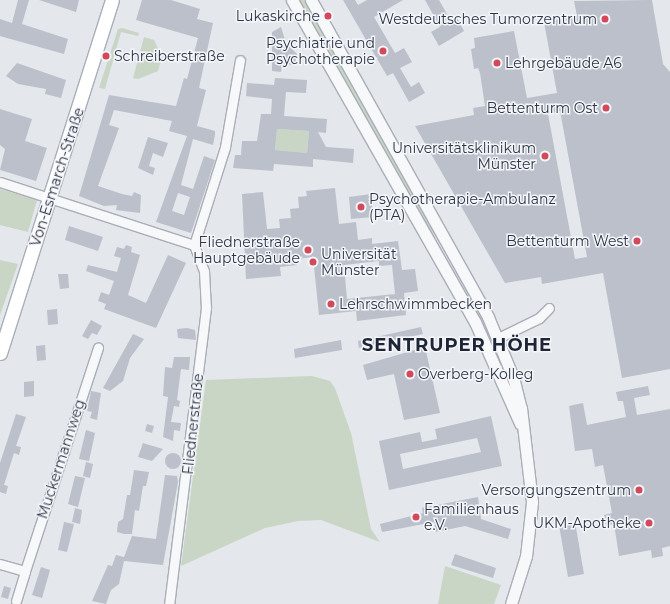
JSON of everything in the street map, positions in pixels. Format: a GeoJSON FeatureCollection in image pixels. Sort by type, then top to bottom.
{"type":"FeatureCollection","features":[{"type":"Feature","properties":{"kind":"main road","name":"Von-Esmarch-Straße"},"geometry":{"type":"LineString","coordinates":[[0,353],[112,0]]}},
{"type":"Feature","properties":{"kind":"street"},"geometry":{"type":"LineString","coordinates":[[292,0],[424,230],[485,344],[522,427]]}},
{"type":"Feature","properties":{"kind":"street"},"geometry":{"type":"LineString","coordinates":[[311,0],[498,338],[517,389],[531,489],[531,519],[522,574],[511,604]]}},
{"type":"Feature","properties":{"kind":"street"},"geometry":{"type":"LineString","coordinates":[[0,182],[194,245],[225,146],[240,60]]}},
{"type":"Feature","properties":{"kind":"street","name":"Fliednerstraße"},"geometry":{"type":"LineString","coordinates":[[169,604],[206,308],[204,271],[194,245]]}},
{"type":"Feature","properties":{"kind":"street"},"geometry":{"type":"LineString","coordinates":[[485,344],[539,318],[549,308]]}},
{"type":"Feature","properties":{"kind":"street","name":"Muckermannweg"},"geometry":{"type":"LineString","coordinates":[[16,601],[98,348]]}},
{"type":"Feature","properties":{"kind":"street"},"geometry":{"type":"LineString","coordinates":[[0,564],[25,571]]}},
{"type":"Feature","properties":{"kind":"green space"},"geometry":{"type":"Polygon","coordinates":[[[297,0],[304,0],[484,317],[481,319],[439,241],[419,215],[297,0]]]}},
{"type":"Feature","properties":{"kind":"green space"},"geometry":{"type":"Polygon","coordinates":[[[122,28],[139,33],[138,36],[121,32],[105,89],[99,88],[118,29],[122,28]]]}},
{"type":"Feature","properties":{"kind":"green space"},"geometry":{"type":"Polygon","coordinates":[[[144,37],[154,40],[162,57],[158,71],[138,79],[133,78],[144,37]]]}},
{"type":"Feature","properties":{"kind":"green space"},"geometry":{"type":"Polygon","coordinates":[[[277,129],[309,131],[307,153],[275,150],[277,129]]]}},
{"type":"Feature","properties":{"kind":"green space"},"geometry":{"type":"Polygon","coordinates":[[[0,189],[37,200],[28,232],[0,225],[0,189]]]}},
{"type":"Feature","properties":{"kind":"green space"},"geometry":{"type":"Polygon","coordinates":[[[0,260],[18,264],[0,315],[0,260]]]}},
{"type":"Feature","properties":{"kind":"green space"},"geometry":{"type":"Polygon","coordinates":[[[312,376],[330,381],[335,388],[351,433],[371,529],[380,542],[321,520],[298,521],[265,528],[181,566],[206,380],[312,376]]]}},
{"type":"Feature","properties":{"kind":"green space"},"geometry":{"type":"Polygon","coordinates":[[[445,566],[501,585],[494,604],[438,604],[445,566]]]}},
{"type":"Feature","properties":{"kind":"building"},"geometry":{"type":"Polygon","coordinates":[[[18,0],[29,0],[22,24],[68,39],[64,54],[0,36],[0,19],[12,23],[18,0]]]}},
{"type":"Feature","properties":{"kind":"building"},"geometry":{"type":"Polygon","coordinates":[[[39,0],[79,0],[76,12],[39,0]]]}},
{"type":"Feature","properties":{"kind":"building"},"geometry":{"type":"Polygon","coordinates":[[[142,0],[171,0],[200,9],[197,19],[213,23],[199,88],[206,90],[197,126],[215,131],[215,135],[213,145],[193,139],[181,185],[193,189],[204,156],[215,160],[191,233],[156,222],[187,136],[169,131],[172,121],[114,110],[109,125],[119,128],[98,186],[122,194],[132,196],[134,192],[141,195],[140,213],[116,210],[117,205],[104,206],[79,196],[109,95],[176,106],[184,78],[187,79],[198,38],[136,20],[142,0]],[[178,193],[172,211],[184,215],[190,197],[178,193]]]}},
{"type":"Feature","properties":{"kind":"building","name":"Psychiatrie und Psychotherapie"},"geometry":{"type":"Polygon","coordinates":[[[343,0],[355,0],[358,5],[367,0],[403,0],[374,17],[395,53],[404,48],[412,62],[400,68],[411,87],[419,82],[425,93],[409,102],[393,73],[387,76],[343,0]]]}},
{"type":"Feature","properties":{"kind":"building"},"geometry":{"type":"Polygon","coordinates":[[[425,0],[439,0],[451,21],[457,18],[464,31],[439,46],[431,32],[440,27],[425,0]]]}},
{"type":"Feature","properties":{"kind":"building"},"geometry":{"type":"Polygon","coordinates":[[[652,0],[663,64],[670,72],[670,369],[622,378],[603,273],[542,284],[541,277],[505,283],[415,126],[474,115],[473,108],[485,106],[480,73],[478,68],[474,69],[471,49],[475,48],[474,38],[514,31],[527,98],[557,93],[544,22],[577,16],[574,1],[652,0]],[[560,111],[548,114],[575,259],[587,257],[560,111]]]}},
{"type":"Feature","properties":{"kind":"building"},"geometry":{"type":"Polygon","coordinates":[[[281,27],[286,43],[297,54],[296,65],[282,64],[281,72],[272,71],[272,32],[281,27]]]}},
{"type":"Feature","properties":{"kind":"building"},"geometry":{"type":"Polygon","coordinates":[[[17,63],[66,80],[61,98],[45,94],[46,89],[18,84],[6,76],[17,63]]]}},
{"type":"Feature","properties":{"kind":"building"},"geometry":{"type":"Polygon","coordinates":[[[275,78],[307,80],[306,93],[286,92],[284,116],[327,119],[326,133],[318,132],[326,147],[354,149],[353,163],[313,159],[313,167],[274,164],[273,171],[233,168],[235,155],[241,155],[242,141],[257,141],[261,114],[271,114],[272,99],[246,96],[247,83],[274,85],[275,78]],[[277,129],[275,150],[307,153],[309,131],[277,129]]]}},
{"type":"Feature","properties":{"kind":"building"},"geometry":{"type":"Polygon","coordinates":[[[0,109],[32,119],[25,141],[47,148],[36,181],[0,170],[5,149],[0,145],[0,109]]]}},
{"type":"Feature","properties":{"kind":"building"},"geometry":{"type":"Polygon","coordinates":[[[148,137],[168,143],[163,157],[153,153],[149,166],[155,168],[153,175],[138,168],[148,137]]]}},
{"type":"Feature","properties":{"kind":"building","name":"Fliednerstraße Hauptgebäude"},"geometry":{"type":"Polygon","coordinates":[[[335,188],[339,224],[356,222],[358,240],[372,238],[372,244],[398,241],[402,270],[415,269],[418,291],[404,293],[406,315],[357,321],[356,311],[319,315],[313,257],[296,259],[297,265],[280,267],[281,276],[246,279],[242,194],[263,192],[267,229],[280,228],[279,219],[291,218],[290,209],[299,208],[298,197],[307,196],[306,191],[335,188]],[[379,261],[344,265],[347,299],[395,294],[392,265],[379,266],[379,261]]]}},
{"type":"Feature","properties":{"kind":"building","name":"Psychotherapie-Ambulanz (PTA)"},"geometry":{"type":"Polygon","coordinates":[[[371,194],[373,217],[351,219],[349,197],[371,194]]]}},
{"type":"Feature","properties":{"kind":"building"},"geometry":{"type":"Polygon","coordinates":[[[69,226],[103,237],[98,251],[65,240],[69,226]]]}},
{"type":"Feature","properties":{"kind":"building"},"geometry":{"type":"Polygon","coordinates":[[[126,245],[132,247],[131,252],[140,255],[128,295],[146,303],[168,255],[186,263],[156,328],[104,309],[106,304],[98,301],[101,292],[109,295],[114,281],[86,271],[88,265],[117,272],[121,258],[114,256],[117,247],[124,249],[126,245]]]}},
{"type":"Feature","properties":{"kind":"building"},"geometry":{"type":"Polygon","coordinates":[[[58,274],[68,274],[69,288],[60,289],[58,274]]]}},
{"type":"Feature","properties":{"kind":"building"},"geometry":{"type":"Polygon","coordinates":[[[57,309],[58,324],[48,325],[47,310],[57,309]]]}},
{"type":"Feature","properties":{"kind":"building"},"geometry":{"type":"Polygon","coordinates":[[[91,320],[102,326],[97,335],[92,333],[88,339],[82,336],[91,320]]]}},
{"type":"Feature","properties":{"kind":"building"},"geometry":{"type":"Polygon","coordinates":[[[421,327],[423,334],[359,348],[358,341],[421,327]]]}},
{"type":"Feature","properties":{"kind":"building"},"geometry":{"type":"Polygon","coordinates":[[[187,328],[195,330],[196,340],[178,338],[177,329],[187,328]]]}},
{"type":"Feature","properties":{"kind":"building"},"geometry":{"type":"Polygon","coordinates":[[[133,334],[144,339],[130,358],[123,381],[110,391],[103,388],[133,334]]]}},
{"type":"Feature","properties":{"kind":"building"},"geometry":{"type":"Polygon","coordinates":[[[341,340],[342,350],[295,358],[294,349],[341,340]]]}},
{"type":"Feature","properties":{"kind":"building"},"geometry":{"type":"Polygon","coordinates":[[[45,345],[46,360],[37,361],[36,346],[45,345]]]}},
{"type":"Feature","properties":{"kind":"building"},"geometry":{"type":"Polygon","coordinates":[[[425,347],[440,413],[404,420],[394,374],[367,380],[363,365],[425,347]]]}},
{"type":"Feature","properties":{"kind":"building"},"geometry":{"type":"Polygon","coordinates":[[[174,357],[190,357],[189,370],[181,369],[177,400],[180,401],[179,407],[174,406],[171,422],[181,423],[180,431],[174,430],[173,441],[163,437],[168,397],[163,396],[165,367],[172,368],[174,357]]]}},
{"type":"Feature","properties":{"kind":"building"},"geometry":{"type":"Polygon","coordinates":[[[34,381],[34,396],[24,397],[24,382],[34,381]]]}},
{"type":"Feature","properties":{"kind":"building","name":"Versorgungszentrum"},"geometry":{"type":"Polygon","coordinates":[[[648,386],[650,395],[634,398],[637,415],[670,409],[670,546],[662,548],[663,556],[652,558],[651,550],[619,556],[614,524],[606,526],[604,515],[612,513],[603,465],[595,467],[592,449],[575,451],[569,406],[583,403],[587,425],[626,417],[623,401],[618,401],[616,392],[648,386]]]}},
{"type":"Feature","properties":{"kind":"building"},"geometry":{"type":"Polygon","coordinates":[[[91,391],[101,393],[97,420],[90,418],[92,412],[87,411],[91,391]]]}},
{"type":"Feature","properties":{"kind":"building"},"geometry":{"type":"Polygon","coordinates":[[[16,414],[26,417],[16,446],[21,447],[19,455],[14,453],[4,485],[8,486],[6,494],[0,492],[0,463],[16,414]]]}},
{"type":"Feature","properties":{"kind":"building"},"geometry":{"type":"Polygon","coordinates":[[[491,416],[502,466],[389,490],[379,441],[420,432],[422,442],[437,439],[435,429],[491,416]],[[477,438],[400,454],[403,469],[481,452],[477,438]]]}},
{"type":"Feature","properties":{"kind":"building"},"geometry":{"type":"Polygon","coordinates":[[[147,424],[154,426],[152,433],[145,431],[147,424]]]}},
{"type":"Feature","properties":{"kind":"building"},"geometry":{"type":"Polygon","coordinates":[[[86,430],[95,433],[89,461],[79,459],[86,430]]]}},
{"type":"Feature","properties":{"kind":"building"},"geometry":{"type":"Polygon","coordinates":[[[143,443],[163,449],[152,461],[138,457],[143,443]]]}},
{"type":"Feature","properties":{"kind":"building"},"geometry":{"type":"Polygon","coordinates":[[[173,453],[180,458],[181,461],[176,468],[173,469],[166,464],[165,461],[170,454],[173,453]]]}},
{"type":"Feature","properties":{"kind":"building"},"geometry":{"type":"Polygon","coordinates":[[[86,462],[93,464],[90,478],[83,476],[86,462]]]}},
{"type":"Feature","properties":{"kind":"building"},"geometry":{"type":"Polygon","coordinates":[[[134,470],[149,472],[146,486],[143,486],[139,511],[135,510],[132,534],[124,534],[117,532],[118,522],[123,519],[127,495],[130,495],[134,470]]]}},
{"type":"Feature","properties":{"kind":"building"},"geometry":{"type":"Polygon","coordinates":[[[165,475],[177,476],[178,482],[163,565],[124,561],[119,584],[111,590],[106,604],[92,601],[108,565],[112,566],[116,555],[124,557],[132,536],[156,539],[165,475]]]}},
{"type":"Feature","properties":{"kind":"building"},"geometry":{"type":"Polygon","coordinates":[[[75,476],[85,478],[78,507],[68,504],[75,476]]]}},
{"type":"Feature","properties":{"kind":"building","name":"Familienhaus e.V."},"geometry":{"type":"Polygon","coordinates":[[[478,497],[481,519],[511,529],[508,539],[465,526],[436,532],[434,522],[382,532],[380,524],[423,513],[422,508],[478,497]]]}},
{"type":"Feature","properties":{"kind":"building"},"geometry":{"type":"Polygon","coordinates":[[[75,508],[82,510],[80,524],[72,522],[75,508]]]}},
{"type":"Feature","properties":{"kind":"building"},"geometry":{"type":"Polygon","coordinates":[[[64,522],[74,524],[67,552],[58,550],[64,522]]]}},
{"type":"Feature","properties":{"kind":"building"},"geometry":{"type":"Polygon","coordinates":[[[575,522],[584,574],[568,577],[559,525],[575,522]]]}},
{"type":"Feature","properties":{"kind":"building"},"geometry":{"type":"Polygon","coordinates":[[[455,554],[496,568],[493,578],[451,565],[455,554]]]}},
{"type":"Feature","properties":{"kind":"building"},"geometry":{"type":"Polygon","coordinates":[[[41,567],[50,570],[42,598],[32,595],[41,567]]]}},
{"type":"Feature","properties":{"kind":"building"},"geometry":{"type":"Polygon","coordinates":[[[4,586],[11,588],[8,599],[1,597],[4,586]]]}},
{"type":"Feature","properties":{"kind":"place","name":"Lukaskirche"},"geometry":{"type":"Point","coordinates":[328,16]}},
{"type":"Feature","properties":{"kind":"place","name":"Westdeutsches Tumorzentrum"},"geometry":{"type":"Point","coordinates":[605,19]}},
{"type":"Feature","properties":{"kind":"place","name":"Psychiatrie und Psychotherapie"},"geometry":{"type":"Point","coordinates":[383,51]}},
{"type":"Feature","properties":{"kind":"place","name":"Schreiberstraße"},"geometry":{"type":"Point","coordinates":[106,56]}},
{"type":"Feature","properties":{"kind":"place","name":"Lehrgebäude A6"},"geometry":{"type":"Point","coordinates":[497,63]}},
{"type":"Feature","properties":{"kind":"place","name":"Bettenturm Ost"},"geometry":{"type":"Point","coordinates":[606,108]}},
{"type":"Feature","properties":{"kind":"place","name":"Universitätsklinikum Münster"},"geometry":{"type":"Point","coordinates":[545,156]}},
{"type":"Feature","properties":{"kind":"place","name":"Psychotherapie-Ambulanz (PTA)"},"geometry":{"type":"Point","coordinates":[361,207]}},
{"type":"Feature","properties":{"kind":"place","name":"Bettenturm West"},"geometry":{"type":"Point","coordinates":[637,241]}},
{"type":"Feature","properties":{"kind":"place","name":"Fliednerstraße Hauptgebäude"},"geometry":{"type":"Point","coordinates":[308,250]}},
{"type":"Feature","properties":{"kind":"place","name":"Universität Münster"},"geometry":{"type":"Point","coordinates":[313,262]}},
{"type":"Feature","properties":{"kind":"place","name":"Lehrschwimmbecken"},"geometry":{"type":"Point","coordinates":[331,304]}},
{"type":"Feature","properties":{"kind":"place","name":"Overberg-Kolleg"},"geometry":{"type":"Point","coordinates":[410,374]}},
{"type":"Feature","properties":{"kind":"place","name":"Versorgungszentrum"},"geometry":{"type":"Point","coordinates":[639,490]}},
{"type":"Feature","properties":{"kind":"place","name":"Familienhaus e.V."},"geometry":{"type":"Point","coordinates":[416,517]}},
{"type":"Feature","properties":{"kind":"place","name":"UKM-Apotheke"},"geometry":{"type":"Point","coordinates":[649,523]}},
{"type":"Feature","properties":{"kind":"district","name":"SENTRUPER HÖHE"},"geometry":{"type":"Point","coordinates":[457,345]}}]}
